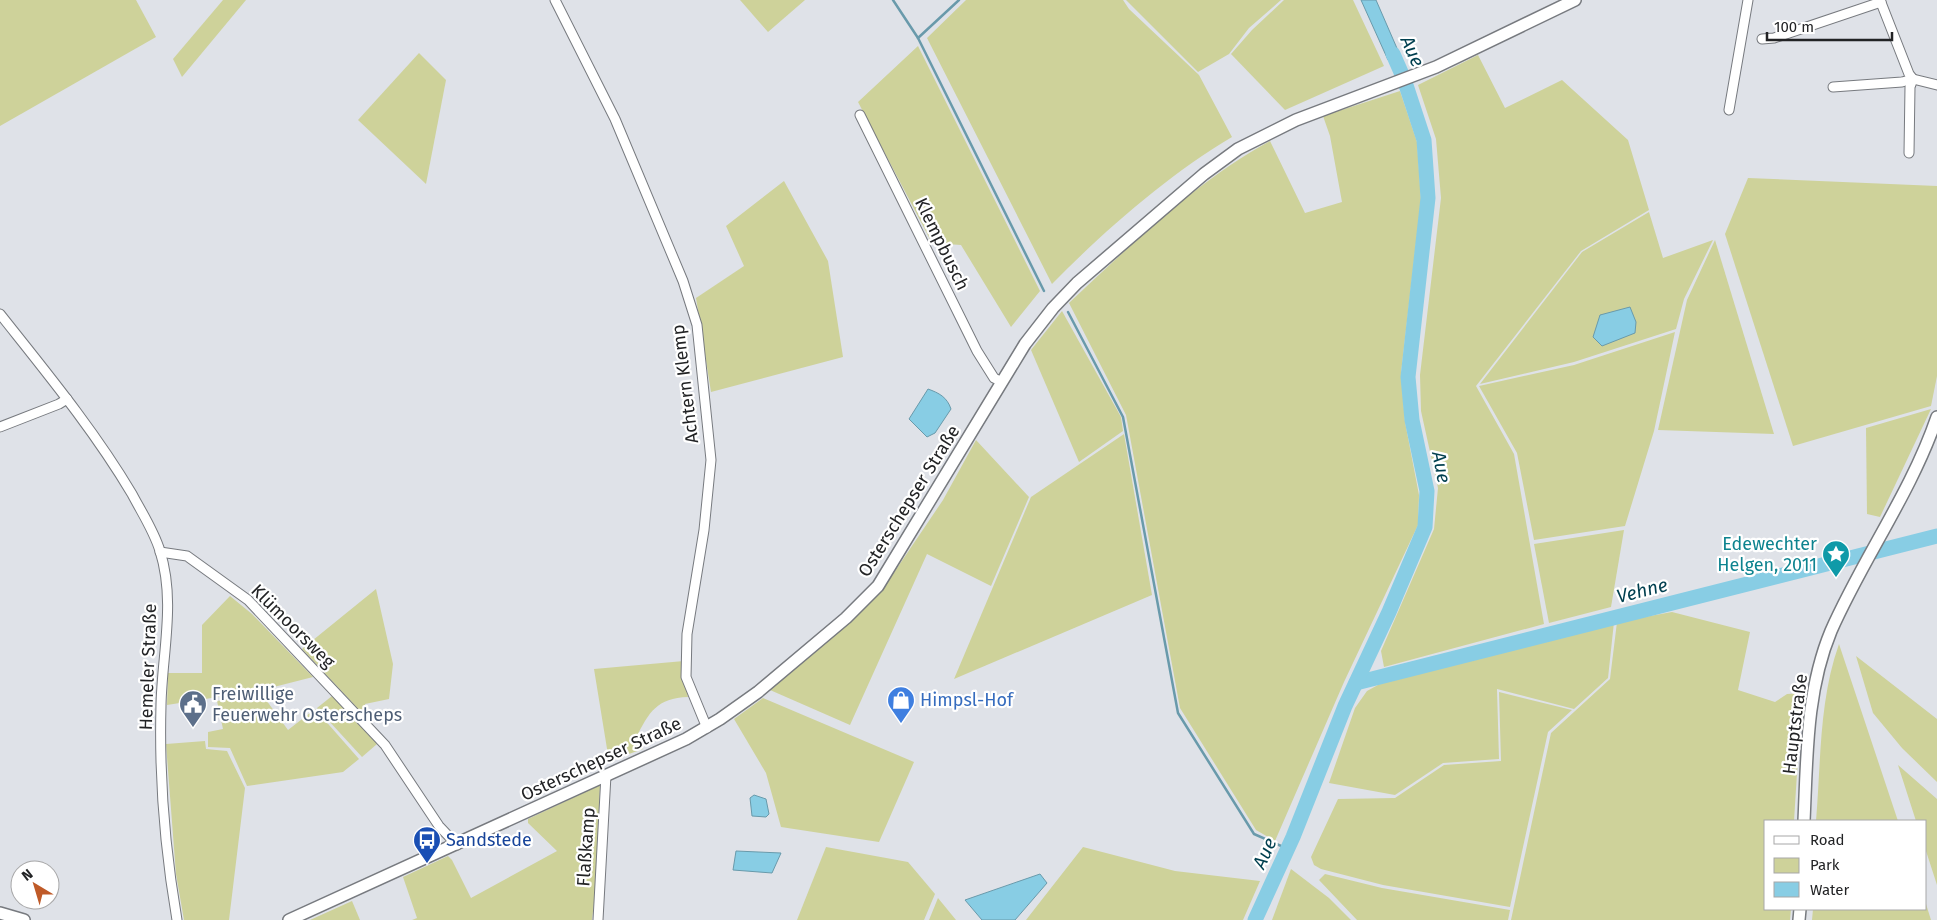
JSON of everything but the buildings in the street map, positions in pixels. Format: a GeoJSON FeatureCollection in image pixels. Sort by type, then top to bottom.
{"type":"FeatureCollection","features":[{"type":"Feature","properties":{"kind":"main road","name":"Osterschepser Straße"},"geometry":{"type":"LineString","coordinates":[[289,920],[456,845],[707,728],[758,692],[846,618],[878,586],[1025,344],[1077,283],[1204,174],[1234,152],[1281,126],[1419,74],[1574,0]]}},
{"type":"Feature","properties":{"kind":"main road","name":"Hauptstraße"},"geometry":{"type":"LineString","coordinates":[[1804,820],[1809,728],[1815,682],[1831,632],[1912,478],[1937,418]]}},
{"type":"Feature","properties":{"kind":"main road"},"geometry":{"type":"LineString","coordinates":[[0,913],[24,920]]}},
{"type":"Feature","properties":{"kind":"street","name":"Achtern Klemp"},"geometry":{"type":"LineString","coordinates":[[555,0],[615,119],[683,281],[697,325],[711,460],[704,530],[687,634],[686,677],[707,728]]}},
{"type":"Feature","properties":{"kind":"street"},"geometry":{"type":"LineString","coordinates":[[1730,110],[1748,0]]}},
{"type":"Feature","properties":{"kind":"street"},"geometry":{"type":"LineString","coordinates":[[1762,39],[1774,38],[1880,1],[1905,67],[1913,78]]}},
{"type":"Feature","properties":{"kind":"street"},"geometry":{"type":"LineString","coordinates":[[1909,153],[1910,87],[1913,78]]}},
{"type":"Feature","properties":{"kind":"street"},"geometry":{"type":"LineString","coordinates":[[1833,87],[1902,82],[1913,78],[1937,85]]}},
{"type":"Feature","properties":{"kind":"street","name":"Klempbusch"},"geometry":{"type":"LineString","coordinates":[[860,115],[977,351],[994,378],[1002,382]]}},
{"type":"Feature","properties":{"kind":"street","name":"Hemeler Straße"},"geometry":{"type":"LineString","coordinates":[[0,314],[112,460],[151,527],[160,552],[164,569],[168,626],[161,704],[162,781],[169,876],[177,920]]}},
{"type":"Feature","properties":{"kind":"street"},"geometry":{"type":"LineString","coordinates":[[0,427],[67,399]]}},
{"type":"Feature","properties":{"kind":"street","name":"Klümoorsweg"},"geometry":{"type":"LineString","coordinates":[[160,552],[187,556],[248,600],[385,745],[439,826],[456,845]]}},
{"type":"Feature","properties":{"kind":"street","name":"Flaßkamp"},"geometry":{"type":"LineString","coordinates":[[598,920],[608,781],[606,776]]}},
{"type":"Feature","properties":{"kind":"green space"},"geometry":{"type":"Polygon","coordinates":[[[0,0],[136,0],[156,37],[0,126],[0,0]]]}},
{"type":"Feature","properties":{"kind":"green space"},"geometry":{"type":"Polygon","coordinates":[[[223,0],[246,0],[182,77],[173,59],[223,0]]]}},
{"type":"Feature","properties":{"kind":"green space"},"geometry":{"type":"Polygon","coordinates":[[[740,0],[805,0],[768,32],[740,0]]]}},
{"type":"Feature","properties":{"kind":"green space"},"geometry":{"type":"Polygon","coordinates":[[[966,0],[1123,0],[1129,9],[1199,75],[1232,137],[1161,186],[1115,224],[1052,284],[927,38],[966,0]]]}},
{"type":"Feature","properties":{"kind":"green space"},"geometry":{"type":"Polygon","coordinates":[[[1126,0],[1281,0],[1249,28],[1229,54],[1198,72],[1126,0]]]}},
{"type":"Feature","properties":{"kind":"green space"},"geometry":{"type":"Polygon","coordinates":[[[1284,0],[1353,0],[1384,66],[1285,110],[1231,54],[1252,30],[1284,0]]]}},
{"type":"Feature","properties":{"kind":"green space"},"geometry":{"type":"Polygon","coordinates":[[[918,46],[1040,291],[1011,327],[961,245],[932,243],[858,102],[918,46]]]}},
{"type":"Feature","properties":{"kind":"green space"},"geometry":{"type":"Polygon","coordinates":[[[419,53],[446,80],[426,184],[358,120],[419,53]]]}},
{"type":"Feature","properties":{"kind":"green space"},"geometry":{"type":"Polygon","coordinates":[[[1478,55],[1505,108],[1562,80],[1628,140],[1649,210],[1581,251],[1476,386],[1514,454],[1544,624],[1384,667],[1381,651],[1434,529],[1438,488],[1421,411],[1420,375],[1441,198],[1436,139],[1418,85],[1478,55]]]}},
{"type":"Feature","properties":{"kind":"green space"},"geometry":{"type":"Polygon","coordinates":[[[1400,91],[1417,142],[1421,200],[1401,373],[1405,422],[1419,495],[1418,525],[1344,682],[1275,841],[1256,830],[1180,708],[1126,415],[1069,303],[1140,237],[1190,195],[1242,157],[1270,141],[1305,213],[1342,202],[1330,136],[1323,116],[1400,91]]]}},
{"type":"Feature","properties":{"kind":"green space"},"geometry":{"type":"Polygon","coordinates":[[[1748,178],[1937,186],[1937,376],[1931,406],[1793,446],[1725,234],[1748,178]]]}},
{"type":"Feature","properties":{"kind":"green space"},"geometry":{"type":"Polygon","coordinates":[[[784,181],[828,261],[843,357],[711,392],[696,298],[744,266],[726,226],[784,181]]]}},
{"type":"Feature","properties":{"kind":"green space"},"geometry":{"type":"Polygon","coordinates":[[[1649,212],[1663,258],[1713,240],[1684,299],[1676,329],[1574,362],[1480,384],[1582,252],[1649,212]]]}},
{"type":"Feature","properties":{"kind":"green space"},"geometry":{"type":"Polygon","coordinates":[[[1715,240],[1774,434],[1658,430],[1687,300],[1715,240]]]}},
{"type":"Feature","properties":{"kind":"green space"},"geometry":{"type":"Polygon","coordinates":[[[1062,311],[1121,417],[1123,431],[1079,462],[1031,350],[1062,311]]]}},
{"type":"Feature","properties":{"kind":"green space"},"geometry":{"type":"Polygon","coordinates":[[[1675,332],[1654,431],[1625,526],[1534,540],[1517,453],[1479,386],[1574,365],[1675,332]]]}},
{"type":"Feature","properties":{"kind":"green space"},"geometry":{"type":"Polygon","coordinates":[[[1931,409],[1880,517],[1867,514],[1866,428],[1931,409]]]}},
{"type":"Feature","properties":{"kind":"green space"},"geometry":{"type":"Polygon","coordinates":[[[1124,434],[1152,595],[954,679],[1031,497],[1124,434]]]}},
{"type":"Feature","properties":{"kind":"green space"},"geometry":{"type":"Polygon","coordinates":[[[976,440],[1029,497],[991,586],[927,554],[850,725],[770,690],[850,622],[891,577],[943,500],[976,440]]]}},
{"type":"Feature","properties":{"kind":"green space"},"geometry":{"type":"Polygon","coordinates":[[[1624,530],[1611,607],[1549,623],[1534,544],[1624,530]]]}},
{"type":"Feature","properties":{"kind":"green space"},"geometry":{"type":"Polygon","coordinates":[[[376,589],[393,664],[389,699],[365,704],[364,715],[302,649],[376,589]]]}},
{"type":"Feature","properties":{"kind":"green space"},"geometry":{"type":"Polygon","coordinates":[[[230,596],[252,614],[313,677],[262,690],[167,705],[168,673],[202,673],[202,625],[230,596]]]}},
{"type":"Feature","properties":{"kind":"green space"},"geometry":{"type":"Polygon","coordinates":[[[1672,612],[1750,632],[1738,690],[1775,702],[1787,694],[1802,693],[1794,820],[1764,820],[1764,910],[1791,910],[1790,920],[1511,920],[1551,733],[1610,679],[1617,622],[1672,612]]]}},
{"type":"Feature","properties":{"kind":"green space"},"geometry":{"type":"Polygon","coordinates":[[[1614,622],[1608,678],[1574,709],[1497,689],[1499,759],[1443,763],[1395,795],[1329,783],[1355,708],[1367,691],[1387,680],[1614,622]]]}},
{"type":"Feature","properties":{"kind":"green space"},"geometry":{"type":"Polygon","coordinates":[[[1839,644],[1898,820],[1816,820],[1824,709],[1832,665],[1839,644]]]}},
{"type":"Feature","properties":{"kind":"green space"},"geometry":{"type":"Polygon","coordinates":[[[1856,656],[1937,719],[1937,782],[1902,748],[1873,713],[1856,656]]]}},
{"type":"Feature","properties":{"kind":"green space"},"geometry":{"type":"Polygon","coordinates":[[[684,661],[684,678],[688,697],[669,700],[655,708],[636,738],[643,749],[609,761],[594,669],[684,661]]]}},
{"type":"Feature","properties":{"kind":"green space"},"geometry":{"type":"Polygon","coordinates":[[[1499,692],[1572,710],[1548,732],[1510,907],[1383,885],[1321,869],[1314,865],[1311,857],[1338,799],[1395,798],[1444,765],[1501,761],[1499,692]]]}},
{"type":"Feature","properties":{"kind":"green space"},"geometry":{"type":"Polygon","coordinates":[[[261,693],[288,730],[315,709],[359,759],[343,772],[247,786],[230,748],[208,747],[208,732],[223,729],[217,701],[261,693]]]}},
{"type":"Feature","properties":{"kind":"green space"},"geometry":{"type":"Polygon","coordinates":[[[332,696],[377,744],[362,757],[317,708],[332,696]]]}},
{"type":"Feature","properties":{"kind":"green space"},"geometry":{"type":"Polygon","coordinates":[[[763,698],[914,762],[879,842],[781,827],[766,773],[734,719],[763,698]]]}},
{"type":"Feature","properties":{"kind":"green space"},"geometry":{"type":"Polygon","coordinates":[[[205,741],[206,749],[227,751],[245,788],[229,920],[184,920],[176,874],[166,744],[205,741]]]}},
{"type":"Feature","properties":{"kind":"green space"},"geometry":{"type":"Polygon","coordinates":[[[1898,765],[1937,799],[1937,885],[1927,854],[1927,820],[1916,820],[1898,765]]]}},
{"type":"Feature","properties":{"kind":"green space"},"geometry":{"type":"Polygon","coordinates":[[[600,785],[596,885],[592,920],[412,920],[417,918],[403,877],[448,856],[452,860],[471,898],[557,851],[528,823],[528,819],[600,785]]]}},
{"type":"Feature","properties":{"kind":"green space"},"geometry":{"type":"Polygon","coordinates":[[[826,847],[908,862],[935,894],[924,920],[797,920],[826,847]]]}},
{"type":"Feature","properties":{"kind":"green space"},"geometry":{"type":"Polygon","coordinates":[[[1083,847],[1175,871],[1260,881],[1243,920],[1026,920],[1083,847]]]}},
{"type":"Feature","properties":{"kind":"green space"},"geometry":{"type":"Polygon","coordinates":[[[1291,869],[1329,898],[1351,920],[1272,920],[1291,869]]]}},
{"type":"Feature","properties":{"kind":"green space"},"geometry":{"type":"Polygon","coordinates":[[[1325,874],[1382,888],[1510,910],[1508,920],[1357,920],[1319,880],[1325,874]]]}},
{"type":"Feature","properties":{"kind":"green space"},"geometry":{"type":"Polygon","coordinates":[[[938,898],[956,920],[929,920],[938,898]]]}},
{"type":"Feature","properties":{"kind":"green space"},"geometry":{"type":"Polygon","coordinates":[[[352,901],[360,920],[310,920],[352,901]]]}},
{"type":"Feature","properties":{"kind":"green space"},"geometry":{"type":"Polygon","coordinates":[[[1927,907],[1931,920],[1812,920],[1813,910],[1927,910],[1927,907]]]}},
{"type":"Feature","properties":{"kind":"water"},"geometry":{"type":"Polygon","coordinates":[[[1361,0],[1376,0],[1406,69],[1397,73],[1393,64],[1388,60],[1361,0]]]}},
{"type":"Feature","properties":{"kind":"water"},"geometry":{"type":"Polygon","coordinates":[[[1630,307],[1636,322],[1635,333],[1602,346],[1593,337],[1600,315],[1630,307]]]}},
{"type":"Feature","properties":{"kind":"water"},"geometry":{"type":"Polygon","coordinates":[[[928,389],[942,396],[951,409],[935,433],[927,437],[909,419],[928,389]]]}},
{"type":"Feature","properties":{"kind":"water"},"geometry":{"type":"Polygon","coordinates":[[[754,795],[766,799],[769,814],[766,817],[752,816],[750,798],[754,795]]]}},
{"type":"Feature","properties":{"kind":"water"},"geometry":{"type":"Polygon","coordinates":[[[736,851],[781,853],[772,873],[733,870],[736,851]]]}},
{"type":"Feature","properties":{"kind":"water"},"geometry":{"type":"Polygon","coordinates":[[[1040,874],[1047,883],[1015,920],[982,920],[965,900],[1040,874]]]}},
{"type":"Feature","properties":{"kind":"waterway"},"geometry":{"type":"LineString","coordinates":[[893,0],[918,38],[959,0]]}},
{"type":"Feature","properties":{"kind":"waterway"},"geometry":{"type":"LineString","coordinates":[[918,38],[1044,291]]}},
{"type":"Feature","properties":{"kind":"waterway","name":"Aue"},"geometry":{"type":"LineString","coordinates":[[1255,920],[1293,837],[1345,706],[1389,612],[1425,527],[1427,491],[1412,420],[1408,377],[1428,198],[1424,140],[1404,79],[1393,54]]}},
{"type":"Feature","properties":{"kind":"waterway"},"geometry":{"type":"LineString","coordinates":[[1068,312],[1123,417],[1178,713],[1254,834],[1288,849]]}},
{"type":"Feature","properties":{"kind":"waterway","name":"Vehne"},"geometry":{"type":"LineString","coordinates":[[1356,683],[1937,536]]}},
{"type":"Feature","properties":{"kind":"place","name":"Edewechter Helgen, 2011"},"geometry":{"type":"Point","coordinates":[1836,578]}},
{"type":"Feature","properties":{"kind":"place","name":"Himpsl-Hof"},"geometry":{"type":"Point","coordinates":[901,724]}},
{"type":"Feature","properties":{"kind":"place","name":"Freiwillige Feuerwehr Osterscheps"},"geometry":{"type":"Point","coordinates":[193,728]}},
{"type":"Feature","properties":{"kind":"place","name":"Sandstede"},"geometry":{"type":"Point","coordinates":[427,864]}}]}
